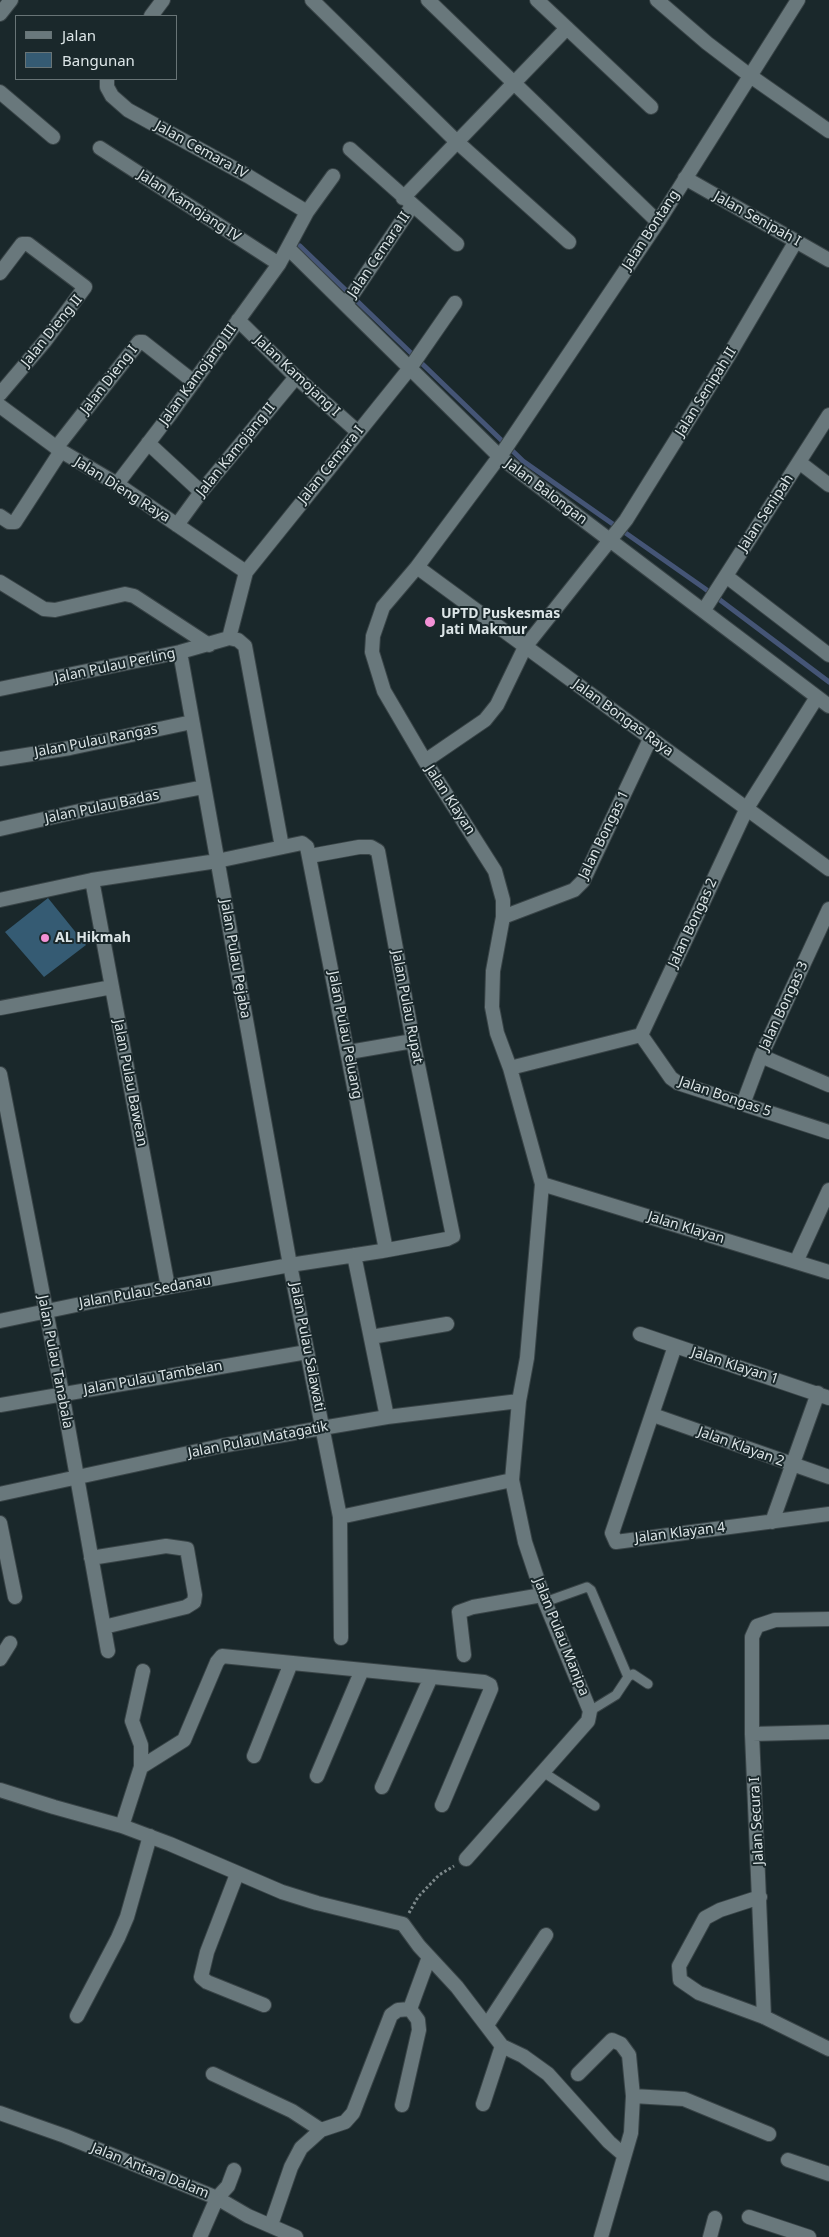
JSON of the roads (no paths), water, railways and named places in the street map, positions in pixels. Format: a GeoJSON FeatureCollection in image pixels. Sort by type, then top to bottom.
{"type":"FeatureCollection","features":[{"type":"Feature","properties":{"kind":"street"},"geometry":{"type":"LineString","coordinates":[[0,14],[11,0]]}},
{"type":"Feature","properties":{"kind":"street"},"geometry":{"type":"LineString","coordinates":[[152,15],[163,0]]}},
{"type":"Feature","properties":{"kind":"street"},"geometry":{"type":"LineString","coordinates":[[312,0],[456,141],[570,242]]}},
{"type":"Feature","properties":{"kind":"street"},"geometry":{"type":"LineString","coordinates":[[428,0],[658,222]]}},
{"type":"Feature","properties":{"kind":"street"},"geometry":{"type":"LineString","coordinates":[[537,0],[652,107]]}},
{"type":"Feature","properties":{"kind":"street"},"geometry":{"type":"LineString","coordinates":[[657,0],[749,75],[829,131]]}},
{"type":"Feature","properties":{"kind":"street","name":"Jalan Bontang"},"geometry":{"type":"LineString","coordinates":[[505,449],[658,222],[798,0]]}},
{"type":"Feature","properties":{"kind":"street","name":"Jalan Cemara II"},"geometry":{"type":"LineString","coordinates":[[349,299],[408,202],[456,141],[567,28]]}},
{"type":"Feature","properties":{"kind":"street","name":"Jalan Cemara IV"},"geometry":{"type":"LineString","coordinates":[[107,80],[107,87],[112,96],[128,110],[248,176],[307,212]]}},
{"type":"Feature","properties":{"kind":"street"},"geometry":{"type":"LineString","coordinates":[[0,92],[53,137]]}},
{"type":"Feature","properties":{"kind":"street","name":"Jalan Kamojang IV"},"geometry":{"type":"LineString","coordinates":[[100,148],[278,264]]}},
{"type":"Feature","properties":{"kind":"street"},"geometry":{"type":"LineString","coordinates":[[350,149],[457,244]]}},
{"type":"Feature","properties":{"kind":"street","name":"Jalan Kamojang III"},"geometry":{"type":"LineString","coordinates":[[116,484],[194,382],[278,264],[289,248],[307,212],[333,176]]}},
{"type":"Feature","properties":{"kind":"street","name":"Jalan Senipah I"},"geometry":{"type":"LineString","coordinates":[[685,178],[829,260]]}},
{"type":"Feature","properties":{"kind":"street","name":"Jalan Senipah II"},"geometry":{"type":"LineString","coordinates":[[425,762],[485,720],[497,705],[525,647],[626,520],[729,355],[796,241]]}},
{"type":"Feature","properties":{"kind":"street","name":"Jalan Dieng II"},"geometry":{"type":"LineString","coordinates":[[0,273],[22,244],[28,244],[85,286],[84,290],[45,341],[0,394]]}},
{"type":"Feature","properties":{"kind":"street","name":"Jalan Balongan"},"geometry":{"type":"LineString","coordinates":[[289,248],[349,299],[505,449],[614,537],[707,605],[823,701]]}},
{"type":"Feature","properties":{"kind":"street","name":"Jalan Cemara I"},"geometry":{"type":"LineString","coordinates":[[229,638],[246,572],[414,362],[455,303]]}},
{"type":"Feature","properties":{"kind":"street","name":"Jalan Kamojang I"},"geometry":{"type":"LineString","coordinates":[[238,320],[296,377],[358,432]]}},
{"type":"Feature","properties":{"kind":"street","name":"Jalan Dieng I"},"geometry":{"type":"LineString","coordinates":[[58,450],[139,342],[143,342],[194,382]]}},
{"type":"Feature","properties":{"kind":"street","name":"Jalan Kamojang II"},"geometry":{"type":"LineString","coordinates":[[177,525],[201,492],[296,377]]}},
{"type":"Feature","properties":{"kind":"street","name":"Jalan Dieng Raya"},"geometry":{"type":"LineString","coordinates":[[0,406],[58,450],[116,484],[246,572]]}},
{"type":"Feature","properties":{"kind":"street","name":"Jalan Senipah"},"geometry":{"type":"LineString","coordinates":[[707,605],[829,415]]}},
{"type":"Feature","properties":{"kind":"street"},"geometry":{"type":"LineString","coordinates":[[148,443],[201,492]]}},
{"type":"Feature","properties":{"kind":"street","name":"Jalan Klayan"},"geometry":{"type":"LineString","coordinates":[[505,449],[417,567],[383,607],[373,636],[372,652],[384,691],[425,762],[495,871],[503,900],[503,917],[494,971],[492,1007],[497,1033],[510,1068],[542,1184],[527,1358],[519,1401]]}},
{"type":"Feature","properties":{"kind":"street"},"geometry":{"type":"LineString","coordinates":[[0,516],[9,522],[15,522],[58,450]]}},
{"type":"Feature","properties":{"kind":"street"},"geometry":{"type":"LineString","coordinates":[[799,462],[829,485]]}},
{"type":"Feature","properties":{"kind":"street","name":"Jalan Bongas Raya"},"geometry":{"type":"LineString","coordinates":[[417,567],[829,869]]}},
{"type":"Feature","properties":{"kind":"street"},"geometry":{"type":"LineString","coordinates":[[724,579],[829,655]]}},
{"type":"Feature","properties":{"kind":"street"},"geometry":{"type":"LineString","coordinates":[[0,582],[44,609],[56,610],[125,594],[134,596],[209,644]]}},
{"type":"Feature","properties":{"kind":"street"},"geometry":{"type":"LineString","coordinates":[[229,638],[238,640],[244,646],[282,847]]}},
{"type":"Feature","properties":{"kind":"street","name":"Jalan Pulau Perling"},"geometry":{"type":"LineString","coordinates":[[0,689],[180,652],[229,638]]}},
{"type":"Feature","properties":{"kind":"street","name":"Jalan Pulau Pejaba"},"geometry":{"type":"LineString","coordinates":[[180,652],[290,1265]]}},
{"type":"Feature","properties":{"kind":"street","name":"Jalan Bongas 2"},"geometry":{"type":"LineString","coordinates":[[641,1035],[747,808],[823,701]]}},
{"type":"Feature","properties":{"kind":"street","name":"Jalan Pulau Rangas"},"geometry":{"type":"LineString","coordinates":[[0,759],[70,748],[192,722]]}},
{"type":"Feature","properties":{"kind":"street","name":"Jalan Bongas 1"},"geometry":{"type":"LineString","coordinates":[[503,917],[574,890],[584,881],[651,737]]}},
{"type":"Feature","properties":{"kind":"street","name":"Jalan Pulau Badas"},"geometry":{"type":"LineString","coordinates":[[0,829],[84,810],[204,787]]}},
{"type":"Feature","properties":{"kind":"street"},"geometry":{"type":"LineString","coordinates":[[0,900],[92,880],[217,862],[302,843],[308,847],[310,856]]}},
{"type":"Feature","properties":{"kind":"street","name":"Jalan Pulau Rupat"},"geometry":{"type":"LineString","coordinates":[[310,856],[359,847],[371,847],[378,850],[413,1041],[453,1231]]}},
{"type":"Feature","properties":{"kind":"street","name":"Jalan Pulau Peluang"},"geometry":{"type":"LineString","coordinates":[[310,856],[386,1250]]}},
{"type":"Feature","properties":{"kind":"street","name":"Jalan Pulau Bawean"},"geometry":{"type":"LineString","coordinates":[[92,880],[168,1287]]}},
{"type":"Feature","properties":{"kind":"street","name":"Jalan Bongas 3"},"geometry":{"type":"LineString","coordinates":[[743,1104],[761,1056],[829,909]]}},
{"type":"Feature","properties":{"kind":"street"},"geometry":{"type":"LineString","coordinates":[[0,1008],[112,987]]}},
{"type":"Feature","properties":{"kind":"street"},"geometry":{"type":"LineString","coordinates":[[510,1068],[641,1035]]}},
{"type":"Feature","properties":{"kind":"street","name":"Jalan Bongas 5"},"geometry":{"type":"LineString","coordinates":[[641,1035],[671,1078],[678,1083],[829,1132]]}},
{"type":"Feature","properties":{"kind":"street"},"geometry":{"type":"LineString","coordinates":[[349,1052],[413,1041]]}},
{"type":"Feature","properties":{"kind":"street"},"geometry":{"type":"LineString","coordinates":[[761,1056],[829,1085]]}},
{"type":"Feature","properties":{"kind":"street","name":"Jalan Pulau Tanabala"},"geometry":{"type":"LineString","coordinates":[[0,1074],[6,1132],[46,1310],[108,1651]]}},
{"type":"Feature","properties":{"kind":"street","name":"Jalan Klayan"},"geometry":{"type":"LineString","coordinates":[[542,1184],[829,1272]]}},
{"type":"Feature","properties":{"kind":"street"},"geometry":{"type":"LineString","coordinates":[[796,1262],[829,1190]]}},
{"type":"Feature","properties":{"kind":"street","name":"Jalan Pulau Sedanau"},"geometry":{"type":"LineString","coordinates":[[0,1321],[46,1310],[168,1287],[447,1239],[453,1236],[453,1231]]}},
{"type":"Feature","properties":{"kind":"street"},"geometry":{"type":"LineString","coordinates":[[354,1256],[387,1417]]}},
{"type":"Feature","properties":{"kind":"street","name":"Jalan Pulau Salawati"},"geometry":{"type":"LineString","coordinates":[[290,1265],[340,1517],[341,1638]]}},
{"type":"Feature","properties":{"kind":"street"},"geometry":{"type":"LineString","coordinates":[[371,1337],[447,1324]]}},
{"type":"Feature","properties":{"kind":"street","name":"Jalan Klayan 1"},"geometry":{"type":"LineString","coordinates":[[640,1334],[824,1396]]}},
{"type":"Feature","properties":{"kind":"street","name":"Jalan Klayan 4"},"geometry":{"type":"LineString","coordinates":[[675,1346],[612,1534],[616,1542],[829,1514]]}},
{"type":"Feature","properties":{"kind":"street","name":"Jalan Pulau Tambelan"},"geometry":{"type":"LineString","coordinates":[[0,1405],[307,1352]]}},
{"type":"Feature","properties":{"kind":"street"},"geometry":{"type":"LineString","coordinates":[[772,1522],[792,1465],[824,1396]]}},
{"type":"Feature","properties":{"kind":"street","name":"Jalan Pulau Matagatik"},"geometry":{"type":"LineString","coordinates":[[0,1494],[221,1446],[387,1417],[519,1401]]}},
{"type":"Feature","properties":{"kind":"street","name":"Jalan Pulau Manipa"},"geometry":{"type":"LineString","coordinates":[[466,1859],[588,1721],[590,1711],[543,1599],[525,1542],[512,1480],[519,1401]]}},
{"type":"Feature","properties":{"kind":"street","name":"Jalan Klayan 2"},"geometry":{"type":"LineString","coordinates":[[652,1415],[792,1465],[829,1476]]}},
{"type":"Feature","properties":{"kind":"street"},"geometry":{"type":"LineString","coordinates":[[340,1517],[512,1480]]}},
{"type":"Feature","properties":{"kind":"street"},"geometry":{"type":"LineString","coordinates":[[0,1523],[15,1597]]}},
{"type":"Feature","properties":{"kind":"street"},"geometry":{"type":"LineString","coordinates":[[91,1558],[166,1546],[187,1549],[196,1595],[194,1602],[186,1607],[104,1627]]}},
{"type":"Feature","properties":{"kind":"street"},"geometry":{"type":"LineString","coordinates":[[464,1656],[460,1612],[473,1607],[543,1599]]}},
{"type":"Feature","properties":{"kind":"street","name":"Jalan Secura I"},"geometry":{"type":"LineString","coordinates":[[764,2017],[752,1734],[752,1637],[757,1626],[775,1620],[829,1619]]}},
{"type":"Feature","properties":{"kind":"street"},"geometry":{"type":"LineString","coordinates":[[0,1659],[10,1643]]}},
{"type":"Feature","properties":{"kind":"street"},"geometry":{"type":"LineString","coordinates":[[141,1767],[184,1740],[217,1662],[222,1656],[484,1682],[490,1685],[491,1689],[442,1805]]}},
{"type":"Feature","properties":{"kind":"street"},"geometry":{"type":"LineString","coordinates":[[254,1756],[291,1663]]}},
{"type":"Feature","properties":{"kind":"street"},"geometry":{"type":"LineString","coordinates":[[317,1776],[362,1670]]}},
{"type":"Feature","properties":{"kind":"street"},"geometry":{"type":"LineString","coordinates":[[122,1826],[141,1767],[141,1745],[132,1721],[144,1671]]}},
{"type":"Feature","properties":{"kind":"street"},"geometry":{"type":"LineString","coordinates":[[382,1787],[430,1677]]}},
{"type":"Feature","properties":{"kind":"street"},"geometry":{"type":"LineString","coordinates":[[752,1734],[829,1732]]}},
{"type":"Feature","properties":{"kind":"street"},"geometry":{"type":"LineString","coordinates":[[0,1790],[150,1836],[282,1892],[317,1903],[403,1924],[457,1987],[502,2046],[523,2056],[548,2074],[609,2142],[624,2155]]}},
{"type":"Feature","properties":{"kind":"street"},"geometry":{"type":"LineString","coordinates":[[77,2016],[127,1917],[150,1836]]}},
{"type":"Feature","properties":{"kind":"street"},"geometry":{"type":"LineString","coordinates":[[236,1874],[207,1952],[202,1977],[207,1982],[264,2005]]}},
{"type":"Feature","properties":{"kind":"street"},"geometry":{"type":"LineString","coordinates":[[760,1898],[720,1910],[705,1918],[679,1966],[680,1980],[699,1993],[764,2017],[829,2048]]}},
{"type":"Feature","properties":{"kind":"street"},"geometry":{"type":"LineString","coordinates":[[487,2025],[546,1935]]}},
{"type":"Feature","properties":{"kind":"street"},"geometry":{"type":"LineString","coordinates":[[410,2009],[430,1957]]}},
{"type":"Feature","properties":{"kind":"street"},"geometry":{"type":"LineString","coordinates":[[402,2106],[419,2030],[418,2020],[410,2009]]}},
{"type":"Feature","properties":{"kind":"street"},"geometry":{"type":"LineString","coordinates":[[271,2225],[291,2167],[301,2148],[321,2130],[345,2122],[353,2113],[391,2015],[398,2010],[410,2009]]}},
{"type":"Feature","properties":{"kind":"street"},"geometry":{"type":"LineString","coordinates":[[578,2074],[612,2040],[621,2044],[629,2055],[633,2096],[631,2133],[601,2237]]}},
{"type":"Feature","properties":{"kind":"street"},"geometry":{"type":"LineString","coordinates":[[483,2104],[502,2046]]}},
{"type":"Feature","properties":{"kind":"street"},"geometry":{"type":"LineString","coordinates":[[213,2074],[292,2111],[321,2130]]}},
{"type":"Feature","properties":{"kind":"street"},"geometry":{"type":"LineString","coordinates":[[633,2096],[684,2099],[769,2134]]}},
{"type":"Feature","properties":{"kind":"street","name":"Jalan Antara Dalam"},"geometry":{"type":"LineString","coordinates":[[0,2113],[65,2136],[217,2198],[248,2216],[296,2237]]}},
{"type":"Feature","properties":{"kind":"street"},"geometry":{"type":"LineString","coordinates":[[788,2160],[829,2174]]}},
{"type":"Feature","properties":{"kind":"street"},"geometry":{"type":"LineString","coordinates":[[200,2237],[217,2198],[228,2186],[234,2170]]}},
{"type":"Feature","properties":{"kind":"street"},"geometry":{"type":"LineString","coordinates":[[749,2217],[809,2237]]}},
{"type":"Feature","properties":{"kind":"street"},"geometry":{"type":"LineString","coordinates":[[710,2237],[715,2218]]}},
{"type":"Feature","properties":{"kind":"lane"},"geometry":{"type":"LineString","coordinates":[[543,1599],[587,1587],[591,1590],[628,1677]]}},
{"type":"Feature","properties":{"kind":"lane"},"geometry":{"type":"LineString","coordinates":[[590,1711],[616,1695],[628,1677],[635,1674],[648,1684]]}},
{"type":"Feature","properties":{"kind":"lane"},"geometry":{"type":"LineString","coordinates":[[543,1772],[595,1806]]}},
{"type":"Feature","properties":{"kind":"waterway"},"geometry":{"type":"LineString","coordinates":[[300,246],[523,461],[704,588],[829,682]]}},
{"type":"Feature","properties":{"kind":"place","name":"UPTD Puskesmas Jati Makmur"},"geometry":{"type":"Point","coordinates":[430,622]}},
{"type":"Feature","properties":{"kind":"place","name":"AL Hikmah"},"geometry":{"type":"Point","coordinates":[45,938]}}]}
